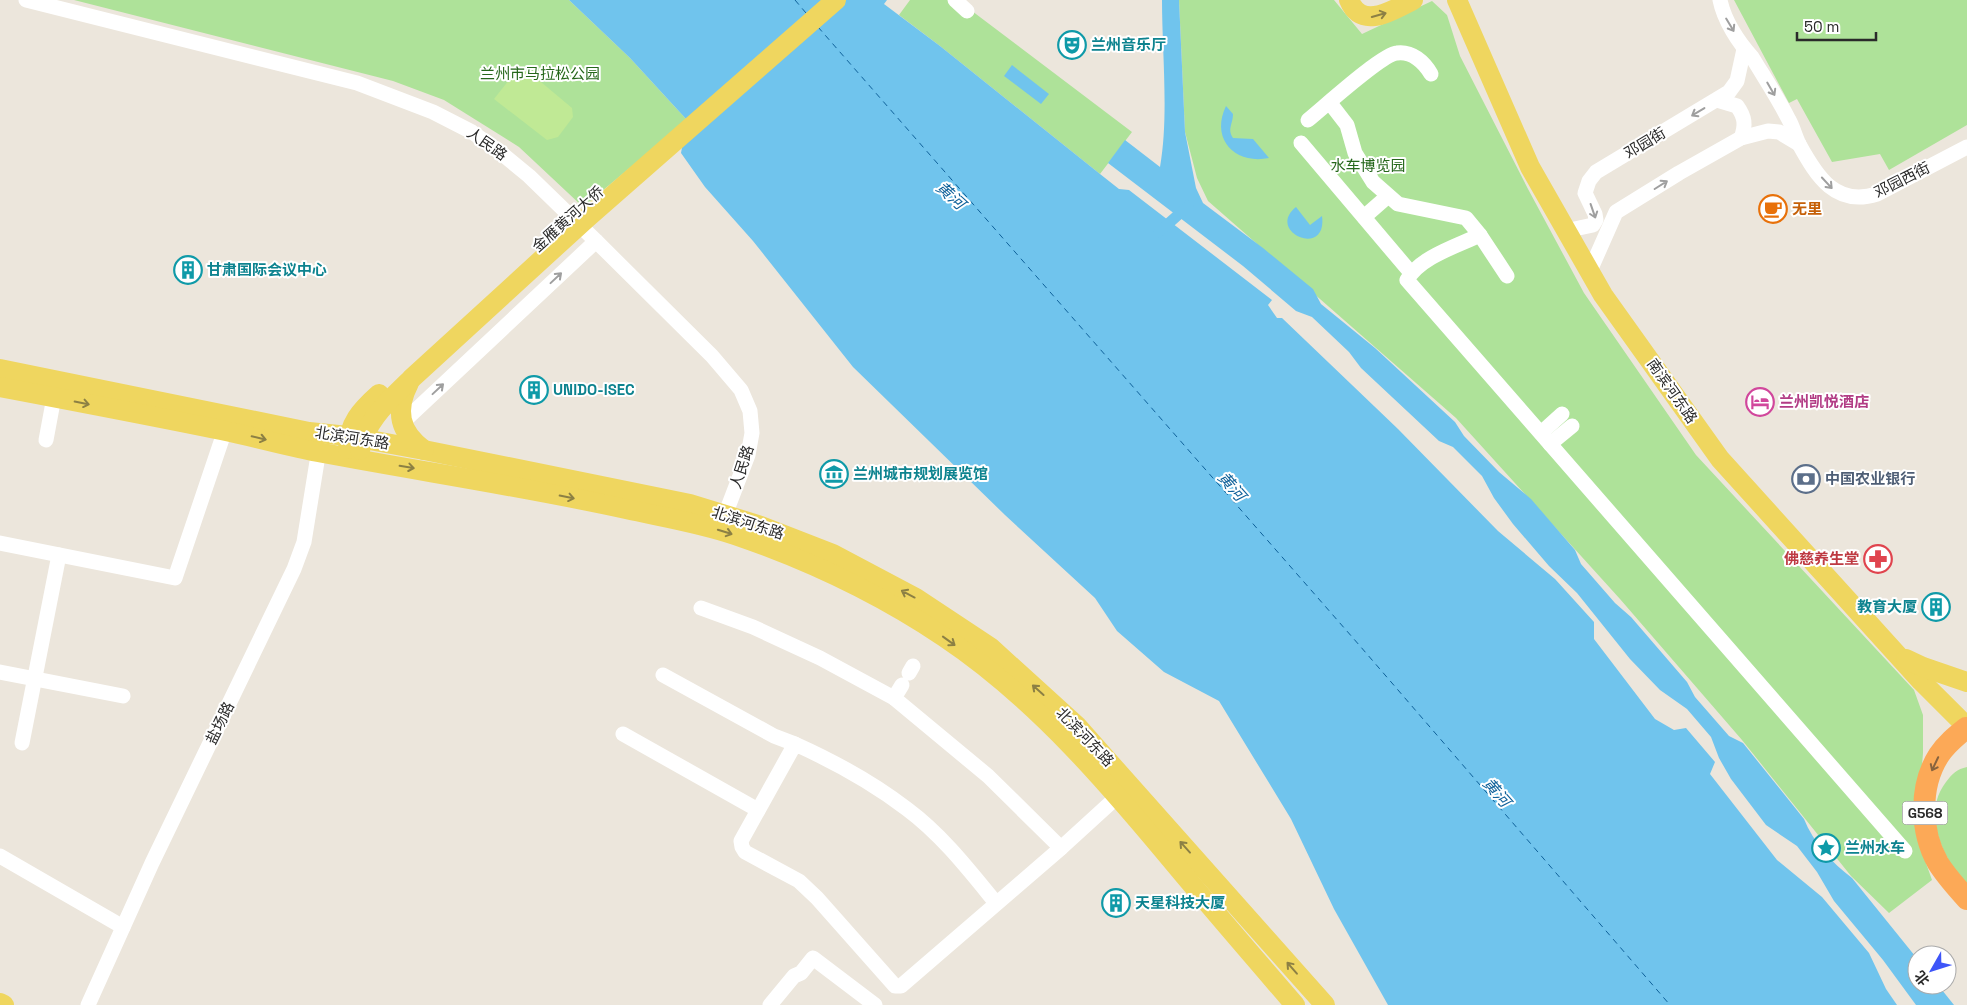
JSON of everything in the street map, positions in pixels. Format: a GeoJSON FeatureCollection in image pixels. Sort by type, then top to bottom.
{"type":"FeatureCollection","features":[{"type":"Feature","properties":{"kind":"highway","name":"南滨河东路"},"geometry":{"type":"LineString","coordinates":[[1967,728],[1949,742],[1932,767],[1928,780],[1924,815],[1930,846],[1938,862],[1948,878],[1967,899]]}},
{"type":"Feature","properties":{"kind":"main road","name":"金雁黄河大侨"},"geometry":{"type":"LineString","coordinates":[[408,375],[579,208],[817,0]]}},
{"type":"Feature","properties":{"kind":"main road","name":"金雁黄河大侨"},"geometry":{"type":"LineString","coordinates":[[408,375],[836,0]]}},
{"type":"Feature","properties":{"kind":"main road"},"geometry":{"type":"LineString","coordinates":[[1349,0],[1358,12],[1369,17],[1383,14],[1414,0]]}},
{"type":"Feature","properties":{"kind":"main road","name":"南滨河东路"},"geometry":{"type":"LineString","coordinates":[[1457,0],[1530,168],[1603,295],[1720,459],[1896,653],[1967,728]]}},
{"type":"Feature","properties":{"kind":"main road","name":"北滨河东路"},"geometry":{"type":"LineString","coordinates":[[0,369],[309,432],[424,450],[690,504],[758,524],[832,554],[916,598],[990,647],[1077,726],[1324,1005]]}},
{"type":"Feature","properties":{"kind":"main road"},"geometry":{"type":"LineString","coordinates":[[408,375],[400,405],[402,423],[411,440],[424,450]]}},
{"type":"Feature","properties":{"kind":"main road"},"geometry":{"type":"LineString","coordinates":[[353,459],[355,438],[371,422],[408,375]]}},
{"type":"Feature","properties":{"kind":"main road","name":"北滨河东路"},"geometry":{"type":"LineString","coordinates":[[0,387],[225,430],[353,459],[546,493],[703,526],[734,535],[823,570],[904,613],[944,637],[979,662],[1054,730],[1118,796],[1295,1005]]}},
{"type":"Feature","properties":{"kind":"main road"},"geometry":{"type":"LineString","coordinates":[[1896,653],[1923,668],[1967,682]]}},
{"type":"Feature","properties":{"kind":"main road"},"geometry":{"type":"LineString","coordinates":[[0,1003],[4,1005]]}},
{"type":"Feature","properties":{"kind":"street","name":"人民路"},"geometry":{"type":"LineString","coordinates":[[26,0],[357,83],[434,112],[472,132],[501,153],[529,176],[596,241],[712,356],[741,390],[750,411],[752,433],[748,455],[725,515]]}},
{"type":"Feature","properties":{"kind":"street"},"geometry":{"type":"LineString","coordinates":[[955,0],[967,10]]}},
{"type":"Feature","properties":{"kind":"street","name":"邓园西街"},"geometry":{"type":"LineString","coordinates":[[1720,0],[1722,12],[1744,49],[1752,56],[1789,120],[1799,144],[1823,181],[1834,191],[1851,197],[1864,198],[1877,194],[1967,146]]}},
{"type":"Feature","properties":{"kind":"street","name":"邓园街"},"geometry":{"type":"LineString","coordinates":[[1565,231],[1593,225],[1596,220],[1585,193],[1588,181],[1596,172],[1729,92],[1737,81],[1744,49]]}},
{"type":"Feature","properties":{"kind":"street"},"geometry":{"type":"LineString","coordinates":[[1308,120],[1381,60],[1396,53],[1411,55],[1425,64],[1431,74]]}},
{"type":"Feature","properties":{"kind":"street"},"geometry":{"type":"LineString","coordinates":[[1718,100],[1737,106],[1742,113],[1745,121],[1741,138]]}},
{"type":"Feature","properties":{"kind":"street"},"geometry":{"type":"LineString","coordinates":[[1330,102],[1347,125],[1355,153],[1373,182],[1398,204],[1466,218],[1480,235],[1507,276]]}},
{"type":"Feature","properties":{"kind":"street"},"geometry":{"type":"LineString","coordinates":[[1590,273],[1616,212],[1679,173],[1741,138],[1768,131],[1779,132],[1799,144]]}},
{"type":"Feature","properties":{"kind":"street"},"geometry":{"type":"LineString","coordinates":[[1301,143],[1411,272]]}},
{"type":"Feature","properties":{"kind":"street"},"geometry":{"type":"LineString","coordinates":[[1364,217],[1388,196]]}},
{"type":"Feature","properties":{"kind":"street"},"geometry":{"type":"LineString","coordinates":[[1480,235],[1431,257],[1411,272],[1407,280],[1905,851]]}},
{"type":"Feature","properties":{"kind":"street"},"geometry":{"type":"LineString","coordinates":[[402,423],[596,241]]}},
{"type":"Feature","properties":{"kind":"street"},"geometry":{"type":"LineString","coordinates":[[46,440],[54,397]]}},
{"type":"Feature","properties":{"kind":"street"},"geometry":{"type":"LineString","coordinates":[[1545,439],[1562,414]]}},
{"type":"Feature","properties":{"kind":"street"},"geometry":{"type":"LineString","coordinates":[[1545,439],[1572,426]]}},
{"type":"Feature","properties":{"kind":"street"},"geometry":{"type":"LineString","coordinates":[[0,543],[175,578],[225,430]]}},
{"type":"Feature","properties":{"kind":"street","name":"盐场路"},"geometry":{"type":"LineString","coordinates":[[88,1005],[152,863],[294,569],[304,542],[322,433]]}},
{"type":"Feature","properties":{"kind":"street"},"geometry":{"type":"LineString","coordinates":[[22,743],[59,555]]}},
{"type":"Feature","properties":{"kind":"street"},"geometry":{"type":"LineString","coordinates":[[701,608],[753,627],[820,658],[894,698],[988,776],[1061,848]]}},
{"type":"Feature","properties":{"kind":"street"},"geometry":{"type":"LineString","coordinates":[[0,672],[123,696]]}},
{"type":"Feature","properties":{"kind":"street"},"geometry":{"type":"LineString","coordinates":[[663,675],[774,736],[832,760],[908,809],[955,854],[996,903]]}},
{"type":"Feature","properties":{"kind":"street"},"geometry":{"type":"LineString","coordinates":[[894,698],[908,675]]}},
{"type":"Feature","properties":{"kind":"street"},"geometry":{"type":"LineString","coordinates":[[623,734],[758,810]]}},
{"type":"Feature","properties":{"kind":"street"},"geometry":{"type":"LineString","coordinates":[[795,744],[741,841],[742,847],[745,852],[799,881],[817,898],[895,986],[901,986],[1061,848],[1118,796]]}},
{"type":"Feature","properties":{"kind":"street"},"geometry":{"type":"LineString","coordinates":[[0,856],[123,927]]}},
{"type":"Feature","properties":{"kind":"street"},"geometry":{"type":"LineString","coordinates":[[770,1005],[794,976],[801,973],[813,958],[875,1005]]}},
{"type":"Feature","properties":{"kind":"green space","name":"兰州市马拉松公园"},"geometry":{"type":"Polygon","coordinates":[[[74,0],[569,0],[630,58],[687,120],[583,207],[519,147],[444,100],[393,81],[74,0]]]}},
{"type":"Feature","properties":{"kind":"green space"},"geometry":{"type":"Polygon","coordinates":[[[910,0],[953,0],[968,8],[1132,132],[1100,174],[899,15],[910,0]]]}},
{"type":"Feature","properties":{"kind":"green space","name":"水车博览园"},"geometry":{"type":"Polygon","coordinates":[[[1179,0],[1334,0],[1362,34],[1432,1],[1447,15],[1460,56],[1584,293],[1696,455],[1914,690],[1923,715],[1923,753],[1918,816],[1921,849],[1932,880],[1889,913],[1851,876],[1742,740],[1620,599],[1456,418],[1208,201],[1197,178],[1185,132],[1179,0]]]}},
{"type":"Feature","properties":{"kind":"green space"},"geometry":{"type":"Polygon","coordinates":[[[1734,0],[1967,0],[1967,125],[1889,170],[1880,154],[1832,162],[1797,99],[1789,103],[1734,0]]]}},
{"type":"Feature","properties":{"kind":"green space"},"geometry":{"type":"Polygon","coordinates":[[[516,71],[529,72],[572,108],[573,117],[558,137],[547,140],[494,99],[516,71]]]}},
{"type":"Feature","properties":{"kind":"green space"},"geometry":{"type":"Polygon","coordinates":[[[1967,767],[1967,884],[1952,866],[1943,850],[1935,820],[1935,810],[1940,791],[1946,782],[1955,772],[1967,767]]]}},
{"type":"Feature","properties":{"kind":"water","name":"黄河"},"geometry":{"type":"Polygon","coordinates":[[[569,0],[887,0],[884,4],[940,46],[1119,189],[1129,190],[1272,300],[1268,305],[1277,318],[1282,318],[1398,429],[1498,531],[1555,579],[1594,622],[1594,639],[1655,719],[1674,730],[1686,728],[1715,762],[1710,774],[1777,860],[1822,897],[1869,953],[1886,989],[1897,1005],[1388,1005],[1334,909],[1291,819],[1219,701],[1164,672],[1117,631],[1095,598],[1005,515],[853,367],[753,241],[705,187],[681,153],[687,120],[630,58],[569,0]]]}},
{"type":"Feature","properties":{"kind":"water"},"geometry":{"type":"Polygon","coordinates":[[[1162,0],[1179,0],[1185,132],[1196,188],[1203,203],[1263,248],[1313,289],[1321,304],[1375,348],[1455,422],[1464,436],[1499,472],[1531,499],[1575,550],[1581,564],[1615,603],[1631,617],[1687,682],[1695,697],[1729,736],[1743,743],[1804,819],[1812,836],[1824,851],[1837,866],[1852,878],[1907,946],[1907,993],[1883,960],[1834,901],[1817,872],[1797,846],[1766,825],[1731,779],[1719,758],[1711,737],[1687,709],[1660,690],[1630,659],[1577,593],[1549,566],[1513,524],[1494,498],[1482,476],[1453,447],[1439,441],[1361,368],[1349,352],[1312,317],[1296,311],[1243,266],[1108,163],[1125,140],[1160,167],[1165,106],[1162,0]]]}},
{"type":"Feature","properties":{"kind":"water"},"geometry":{"type":"Polygon","coordinates":[[[1012,65],[1049,94],[1041,104],[1004,76],[1012,65]]]}},
{"type":"Feature","properties":{"kind":"water"},"geometry":{"type":"Polygon","coordinates":[[[1226,106],[1233,114],[1230,129],[1233,138],[1253,139],[1269,158],[1257,159],[1246,157],[1236,153],[1229,147],[1221,129],[1226,106]]]}},
{"type":"Feature","properties":{"kind":"water"},"geometry":{"type":"Polygon","coordinates":[[[1296,207],[1310,225],[1322,216],[1321,229],[1316,236],[1308,239],[1292,232],[1288,225],[1288,216],[1296,207]]]}},
{"type":"Feature","properties":{"kind":"water"},"geometry":{"type":"Polygon","coordinates":[[[1909,995],[1946,995],[1954,1005],[1916,1005],[1909,995]]]}},
{"type":"Feature","properties":{"kind":"waterway"},"geometry":{"type":"LineString","coordinates":[[1159,232],[1188,206]]}},
{"type":"Feature","properties":{"kind":"ferry route"},"geometry":{"type":"LineString","coordinates":[[795,0],[806,13]]}},
{"type":"Feature","properties":{"kind":"ferry route"},"geometry":{"type":"LineString","coordinates":[[818,27],[1360,646],[1670,1005]]}},
{"type":"Feature","properties":{"kind":"place","name":"兰州音乐厅"},"geometry":{"type":"Point","coordinates":[1072,45]}},
{"type":"Feature","properties":{"kind":"place","name":"无里"},"geometry":{"type":"Point","coordinates":[1773,209]}},
{"type":"Feature","properties":{"kind":"place","name":"甘肃国际会议中心"},"geometry":{"type":"Point","coordinates":[188,270]}},
{"type":"Feature","properties":{"kind":"place","name":"UNIDO-ISEC"},"geometry":{"type":"Point","coordinates":[534,390]}},
{"type":"Feature","properties":{"kind":"place","name":"兰州凯悦酒店"},"geometry":{"type":"Point","coordinates":[1760,402]}},
{"type":"Feature","properties":{"kind":"place","name":"兰州城市规划展览馆"},"geometry":{"type":"Point","coordinates":[834,474]}},
{"type":"Feature","properties":{"kind":"place","name":"中国农业银行"},"geometry":{"type":"Point","coordinates":[1806,479]}},
{"type":"Feature","properties":{"kind":"place","name":"佛慈养生堂"},"geometry":{"type":"Point","coordinates":[1878,559]}},
{"type":"Feature","properties":{"kind":"place","name":"教育大厦"},"geometry":{"type":"Point","coordinates":[1936,607]}},
{"type":"Feature","properties":{"kind":"place","name":"兰州水车"},"geometry":{"type":"Point","coordinates":[1826,848]}},
{"type":"Feature","properties":{"kind":"place","name":"天星科技大厦"},"geometry":{"type":"Point","coordinates":[1116,903]}}]}
